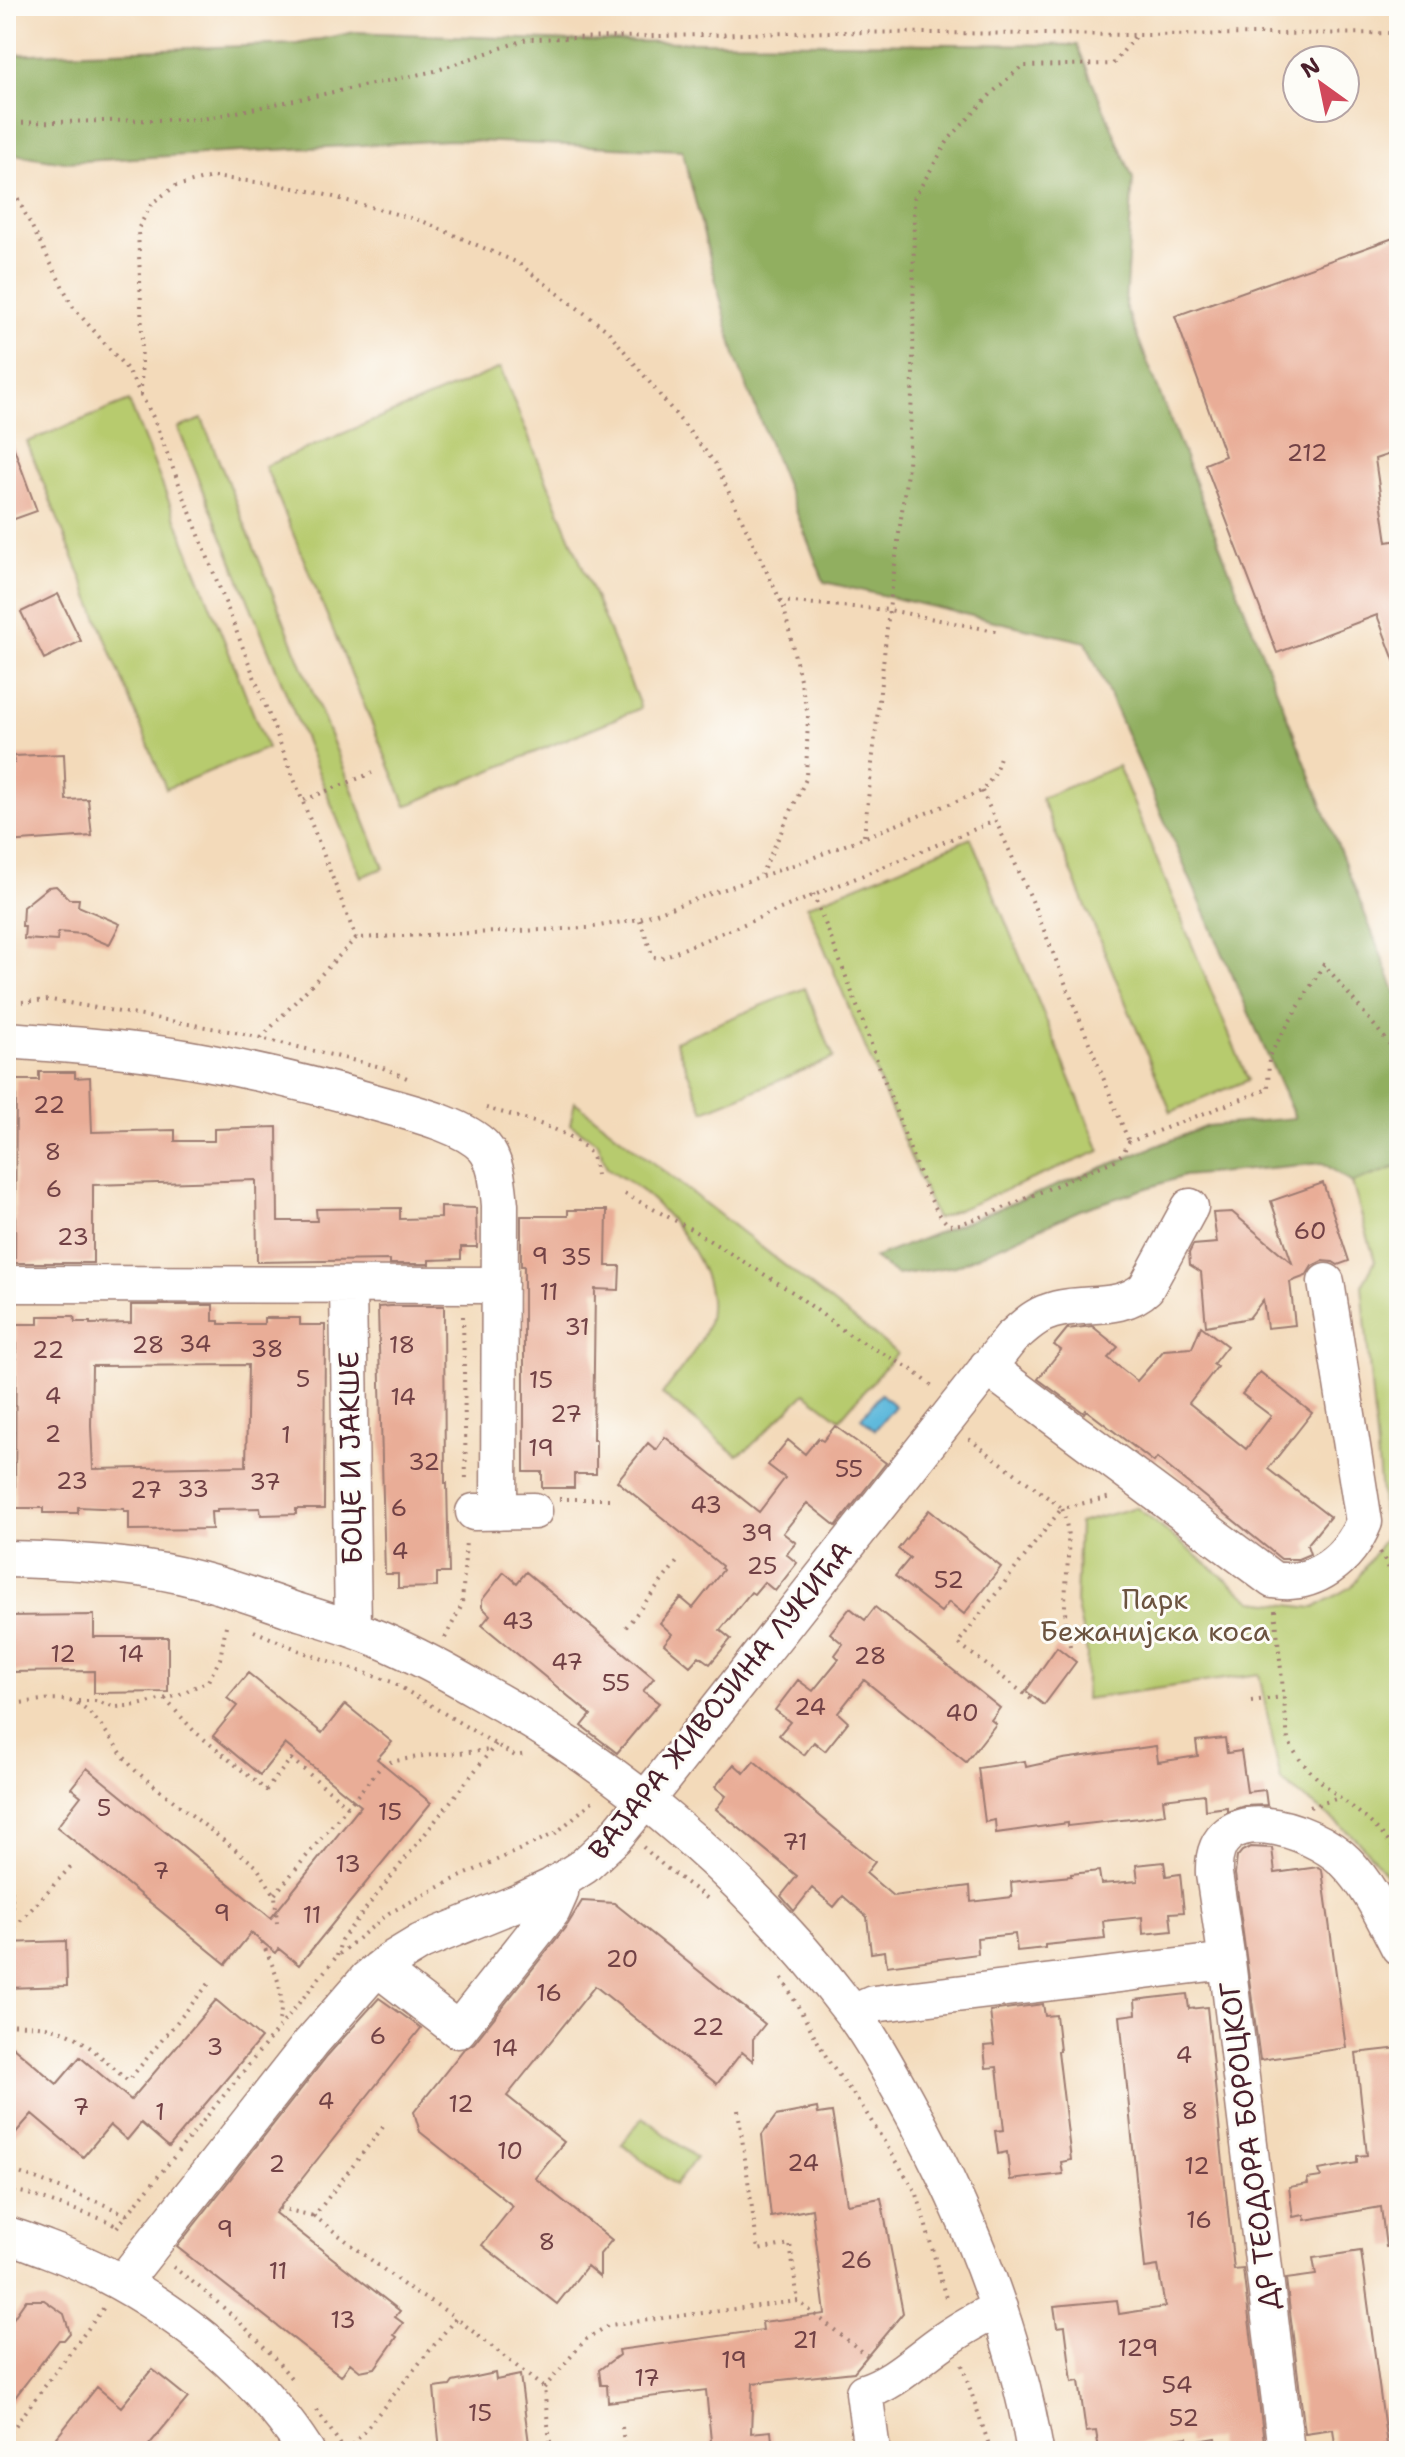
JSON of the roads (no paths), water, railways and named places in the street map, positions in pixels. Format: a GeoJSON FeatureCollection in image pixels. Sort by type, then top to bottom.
{"type":"FeatureCollection","features":[{"type":"Feature","properties":{"kind":"street"},"geometry":{"type":"LineString","coordinates":[[6,1040],[107,1047],[206,1062],[342,1093],[411,1113],[468,1134],[484,1147],[498,1185],[500,1285],[488,1511]]}},
{"type":"Feature","properties":{"kind":"street","name":"ВАЈАРА ЖИВОЈИНА ЛУКИЋА"},"geometry":{"type":"LineString","coordinates":[[123,2282],[354,1992],[379,1969],[421,1942],[519,1902],[561,1881],[598,1854],[634,1813],[1011,1338],[1045,1312],[1065,1307],[1124,1302],[1139,1294],[1146,1288],[1190,1207]]}},
{"type":"Feature","properties":{"kind":"street"},"geometry":{"type":"LineString","coordinates":[[987,1367],[1273,1580],[1304,1579],[1335,1564],[1358,1538],[1364,1522],[1326,1282]]}},
{"type":"Feature","properties":{"kind":"street"},"geometry":{"type":"LineString","coordinates":[[6,1284],[500,1285]]}},
{"type":"Feature","properties":{"kind":"street","name":"БОЦЕ И ЈАКШЕ"},"geometry":{"type":"LineString","coordinates":[[348,1286],[353,1629]]}},
{"type":"Feature","properties":{"kind":"street"},"geometry":{"type":"LineString","coordinates":[[6,1559],[149,1569],[240,1591],[353,1629],[426,1661],[555,1733],[634,1813],[696,1842],[748,1891],[853,2013],[882,2059],[939,2164],[968,2226],[999,2308],[1023,2385],[1035,2451]]}},
{"type":"Feature","properties":{"kind":"street","name":"ДР ТЕОДОРА БОРОЦКОГ"},"geometry":{"type":"LineString","coordinates":[[1286,2451],[1214,1874],[1222,1837],[1236,1829],[1261,1824],[1286,1829],[1330,1849],[1360,1879],[1399,1947]]}},
{"type":"Feature","properties":{"kind":"street"},"geometry":{"type":"LineString","coordinates":[[379,1969],[458,2030],[552,1911],[560,1893],[561,1881]]}},
{"type":"Feature","properties":{"kind":"street"},"geometry":{"type":"LineString","coordinates":[[853,2013],[873,2004],[1227,1961]]}},
{"type":"Feature","properties":{"kind":"street"},"geometry":{"type":"LineString","coordinates":[[6,2235],[82,2262],[123,2282],[177,2317],[273,2407],[306,2451]]}},
{"type":"Feature","properties":{"kind":"street"},"geometry":{"type":"LineString","coordinates":[[872,2451],[864,2392],[894,2379],[954,2333],[999,2308]]}},
{"type":"Feature","properties":{"kind":"water"},"geometry":{"type":"Polygon","coordinates":[[[881,1394],[895,1406],[875,1430],[861,1418],[881,1394]]]}},
{"type":"Feature","properties":{"kind":"park label","name":"Парк Бежанијска коса"},"geometry":{"type":"Point","coordinates":[1155,1615]}}]}
